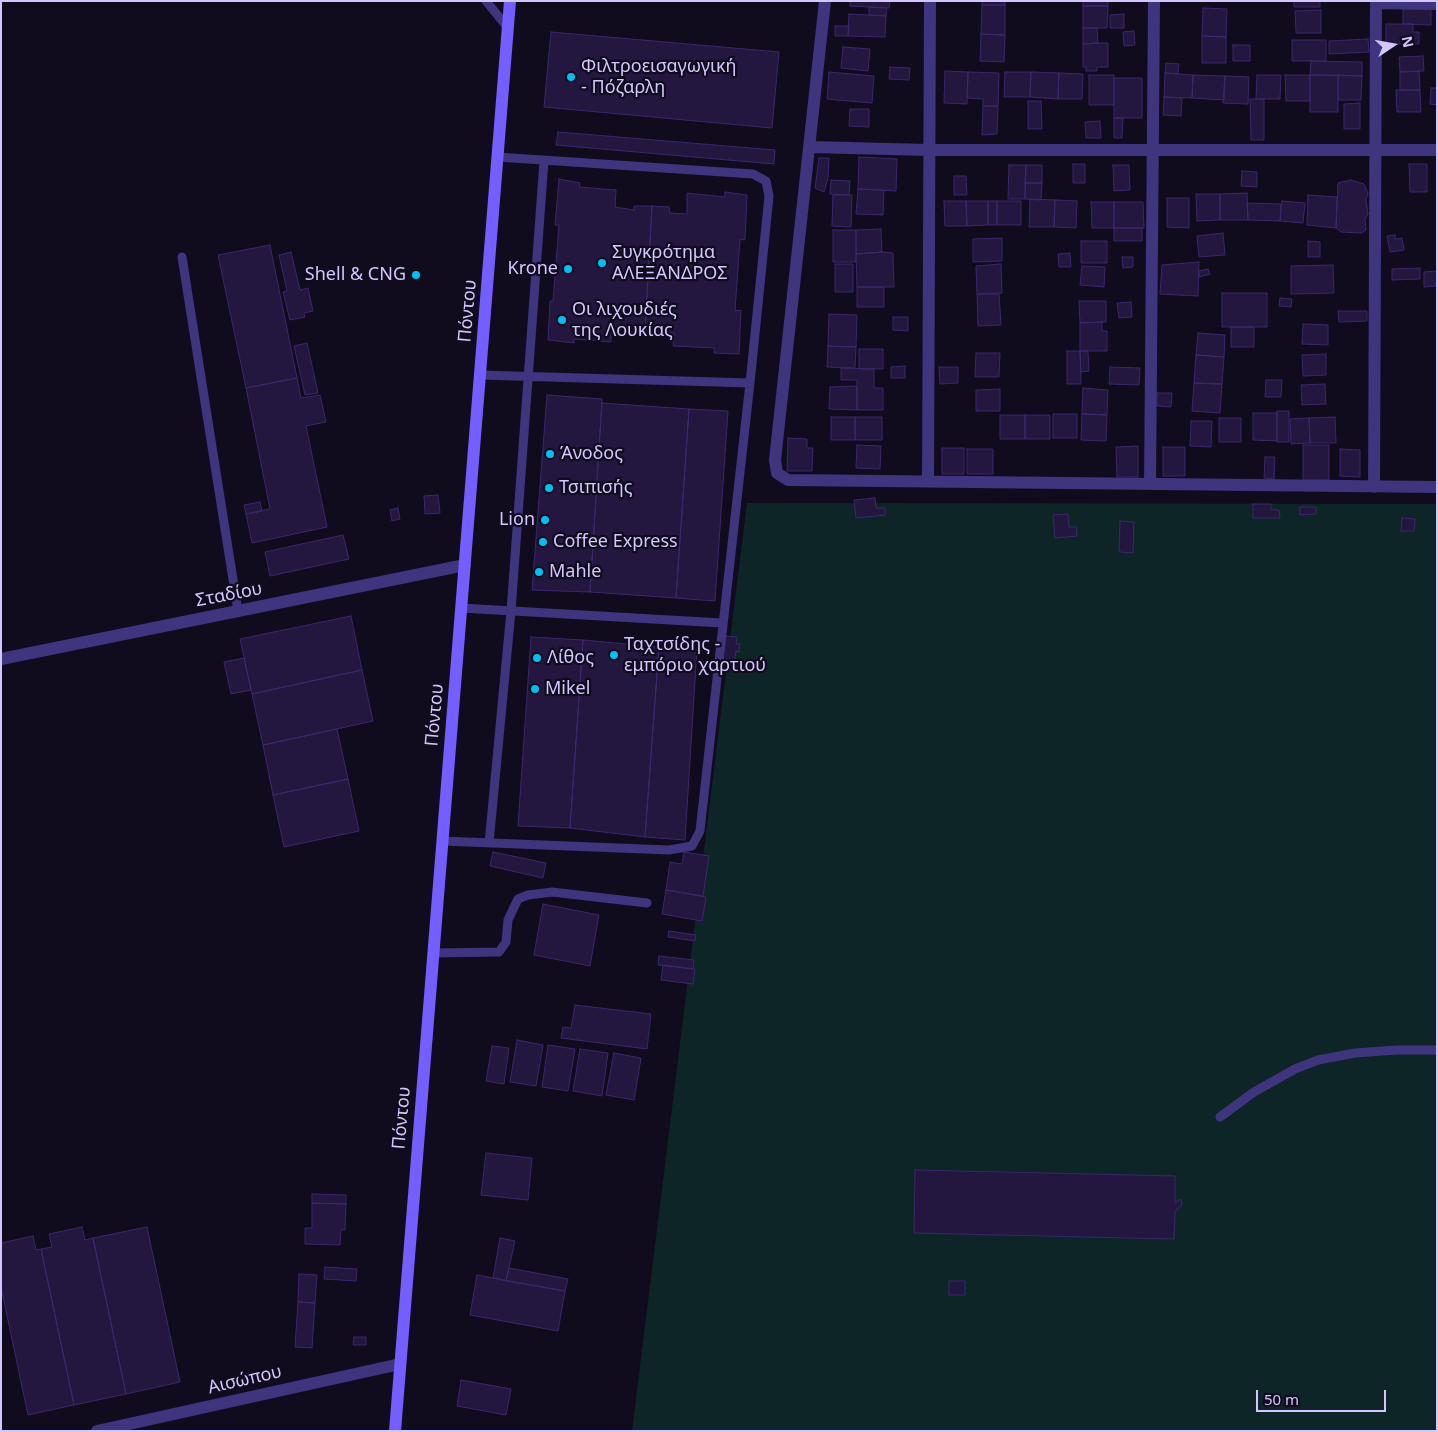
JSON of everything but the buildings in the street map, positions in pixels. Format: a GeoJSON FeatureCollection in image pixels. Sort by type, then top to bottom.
{"type":"FeatureCollection","features":[{"type":"Feature","properties":{"kind":"street","name":"Πόντου"},"geometry":{"type":"LineString","coordinates":[[395,1431],[510,1]]}},
{"type":"Feature","properties":{"kind":"street"},"geometry":{"type":"LineString","coordinates":[[826,1],[775,460],[777,473],[788,480],[928,480],[1437,487]]}},
{"type":"Feature","properties":{"kind":"street"},"geometry":{"type":"LineString","coordinates":[[928,480],[930,1]]}},
{"type":"Feature","properties":{"kind":"street"},"geometry":{"type":"LineString","coordinates":[[1150,484],[1154,1]]}},
{"type":"Feature","properties":{"kind":"street"},"geometry":{"type":"LineString","coordinates":[[1374,487],[1377,150],[1376,2],[1437,4]]}},
{"type":"Feature","properties":{"kind":"street"},"geometry":{"type":"LineString","coordinates":[[810,147],[928,150],[1437,150]]}},
{"type":"Feature","properties":{"kind":"street","name":"Σταδίου"},"geometry":{"type":"LineString","coordinates":[[1,659],[465,565]]}},
{"type":"Feature","properties":{"kind":"street","name":"Αισώπου"},"geometry":{"type":"LineString","coordinates":[[98,1431],[400,1364]]}},
{"type":"Feature","properties":{"kind":"lane"},"geometry":{"type":"LineString","coordinates":[[486,1],[508,28]]}},
{"type":"Feature","properties":{"kind":"lane"},"geometry":{"type":"LineString","coordinates":[[442,841],[669,850],[692,846],[700,832],[769,196],[766,181],[753,174],[497,157]]}},
{"type":"Feature","properties":{"kind":"lane"},"geometry":{"type":"LineString","coordinates":[[489,843],[511,611],[544,160]]}},
{"type":"Feature","properties":{"kind":"lane"},"geometry":{"type":"LineString","coordinates":[[182,257],[238,612]]}},
{"type":"Feature","properties":{"kind":"lane"},"geometry":{"type":"LineString","coordinates":[[480,375],[750,383]]}},
{"type":"Feature","properties":{"kind":"lane"},"geometry":{"type":"LineString","coordinates":[[461,608],[722,623]]}},
{"type":"Feature","properties":{"kind":"lane"},"geometry":{"type":"LineString","coordinates":[[433,953],[499,952],[506,942],[508,920],[518,899],[528,895],[552,892],[647,903]]}},
{"type":"Feature","properties":{"kind":"lane"},"geometry":{"type":"LineString","coordinates":[[1220,1118],[1254,1092],[1295,1069],[1318,1060],[1364,1052],[1437,1050]]}},
{"type":"Feature","properties":{"kind":"green space"},"geometry":{"type":"Polygon","coordinates":[[[747,503],[1437,504],[1437,1431],[632,1431],[747,503]]]}},
{"type":"Feature","properties":{"kind":"place","name":"Φιλτροεισαγωγική - Πόζαρλη"},"geometry":{"type":"Point","coordinates":[571,77]}},
{"type":"Feature","properties":{"kind":"place","name":"Συγκρότημα ΑΛΕΞΑΝΔΡΟΣ"},"geometry":{"type":"Point","coordinates":[602,263]}},
{"type":"Feature","properties":{"kind":"place","name":"Krone"},"geometry":{"type":"Point","coordinates":[568,269]}},
{"type":"Feature","properties":{"kind":"place","name":"Shell & CNG"},"geometry":{"type":"Point","coordinates":[416,275]}},
{"type":"Feature","properties":{"kind":"place","name":"Οι λιχουδιές της Λουκίας"},"geometry":{"type":"Point","coordinates":[562,320]}},
{"type":"Feature","properties":{"kind":"place","name":"Άνοδος"},"geometry":{"type":"Point","coordinates":[550,454]}},
{"type":"Feature","properties":{"kind":"place","name":"Τσιπισής"},"geometry":{"type":"Point","coordinates":[549,488]}},
{"type":"Feature","properties":{"kind":"place","name":"Lion"},"geometry":{"type":"Point","coordinates":[545,520]}},
{"type":"Feature","properties":{"kind":"place","name":"Coffee Express"},"geometry":{"type":"Point","coordinates":[543,542]}},
{"type":"Feature","properties":{"kind":"place","name":"Mahle"},"geometry":{"type":"Point","coordinates":[539,572]}},
{"type":"Feature","properties":{"kind":"place","name":"Ταχτσίδης - εμπόριο χαρτιού"},"geometry":{"type":"Point","coordinates":[614,655]}},
{"type":"Feature","properties":{"kind":"place","name":"Λίθος"},"geometry":{"type":"Point","coordinates":[537,658]}},
{"type":"Feature","properties":{"kind":"place","name":"Mikel"},"geometry":{"type":"Point","coordinates":[535,689]}}]}
